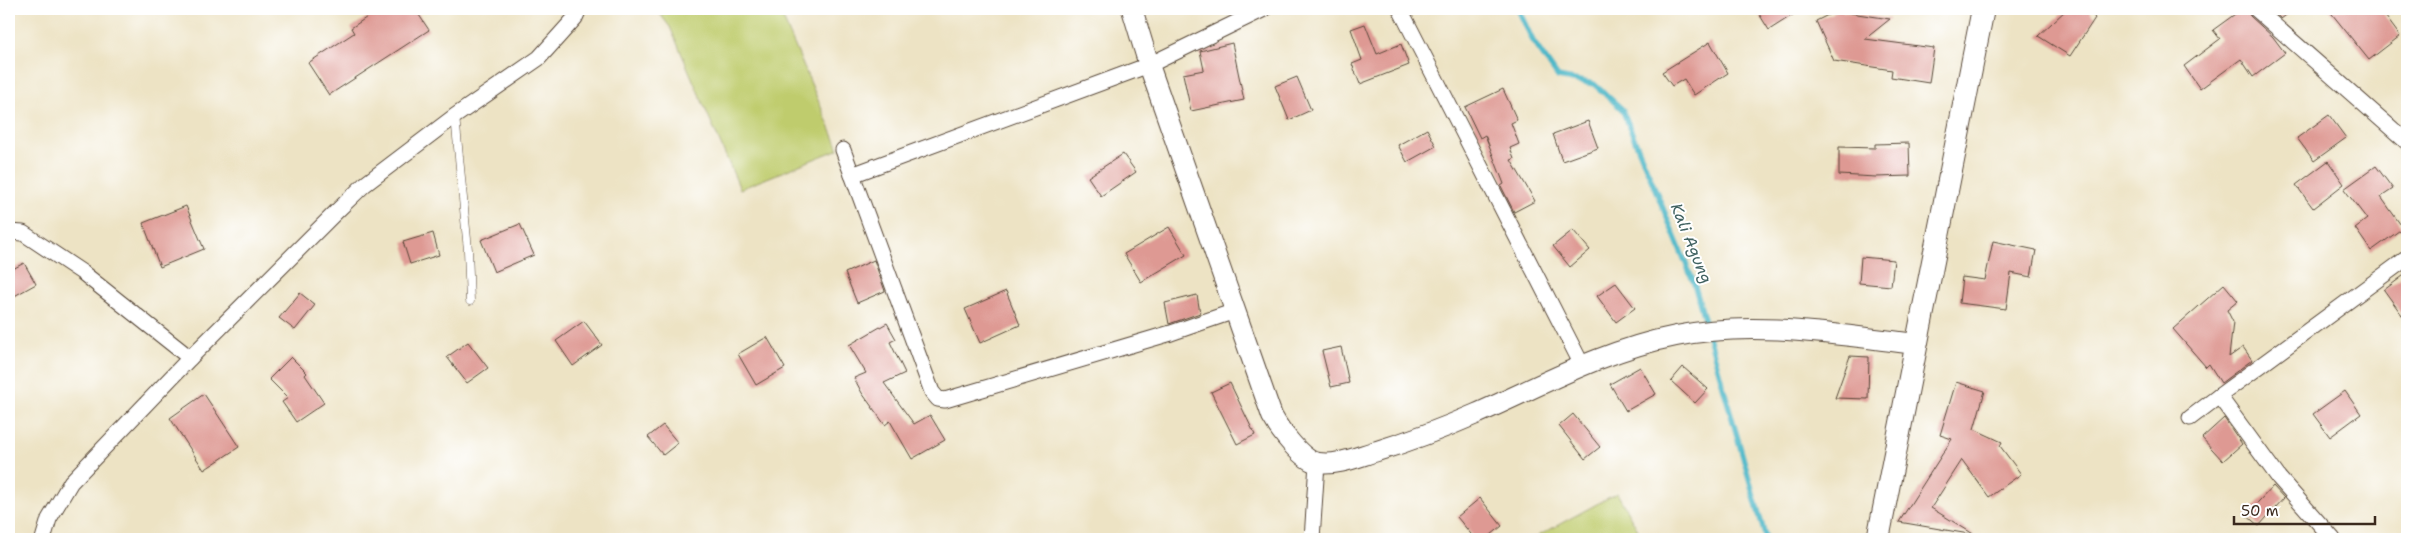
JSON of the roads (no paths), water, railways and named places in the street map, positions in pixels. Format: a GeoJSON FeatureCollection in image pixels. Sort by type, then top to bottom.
{"type":"FeatureCollection","features":[{"type":"Feature","properties":{"kind":"main road"},"geometry":{"type":"LineString","coordinates":[[1878,539],[1916,344],[1986,12]]}},
{"type":"Feature","properties":{"kind":"street"},"geometry":{"type":"LineString","coordinates":[[43,539],[49,518],[71,482],[190,358],[364,185],[455,116],[539,58],[575,18],[580,9]]}},
{"type":"Feature","properties":{"kind":"street"},"geometry":{"type":"LineString","coordinates":[[1132,9],[1149,65],[1272,416],[1281,433],[1298,450],[1316,463],[1340,462],[1392,446],[1475,415],[1582,365],[1639,345],[1677,335],[1721,331],[1788,330],[1916,344]]}},
{"type":"Feature","properties":{"kind":"street"},"geometry":{"type":"LineString","coordinates":[[852,175],[1149,65],[1264,9]]}},
{"type":"Feature","properties":{"kind":"street"},"geometry":{"type":"LineString","coordinates":[[1400,9],[1582,365]]}},
{"type":"Feature","properties":{"kind":"street"},"geometry":{"type":"LineString","coordinates":[[2256,9],[2407,142]]}},
{"type":"Feature","properties":{"kind":"street"},"geometry":{"type":"LineString","coordinates":[[843,150],[932,392],[938,399],[945,400],[1171,333],[1235,312]]}},
{"type":"Feature","properties":{"kind":"street"},"geometry":{"type":"LineString","coordinates":[[9,232],[23,232],[83,273],[190,358]]}},
{"type":"Feature","properties":{"kind":"street"},"geometry":{"type":"LineString","coordinates":[[2190,418],[2407,258]]}},
{"type":"Feature","properties":{"kind":"street"},"geometry":{"type":"LineString","coordinates":[[2218,396],[2280,478],[2333,539]]}},
{"type":"Feature","properties":{"kind":"street"},"geometry":{"type":"LineString","coordinates":[[1312,539],[1316,463]]}},
{"type":"Feature","properties":{"kind":"lane"},"geometry":{"type":"LineString","coordinates":[[455,116],[468,250],[470,301]]}},
{"type":"Feature","properties":{"kind":"waterway","name":"Kali Agung"},"geometry":{"type":"LineString","coordinates":[[1518,9],[1533,41],[1558,77],[1594,84],[1622,109],[1694,283],[1766,539]]}}]}
